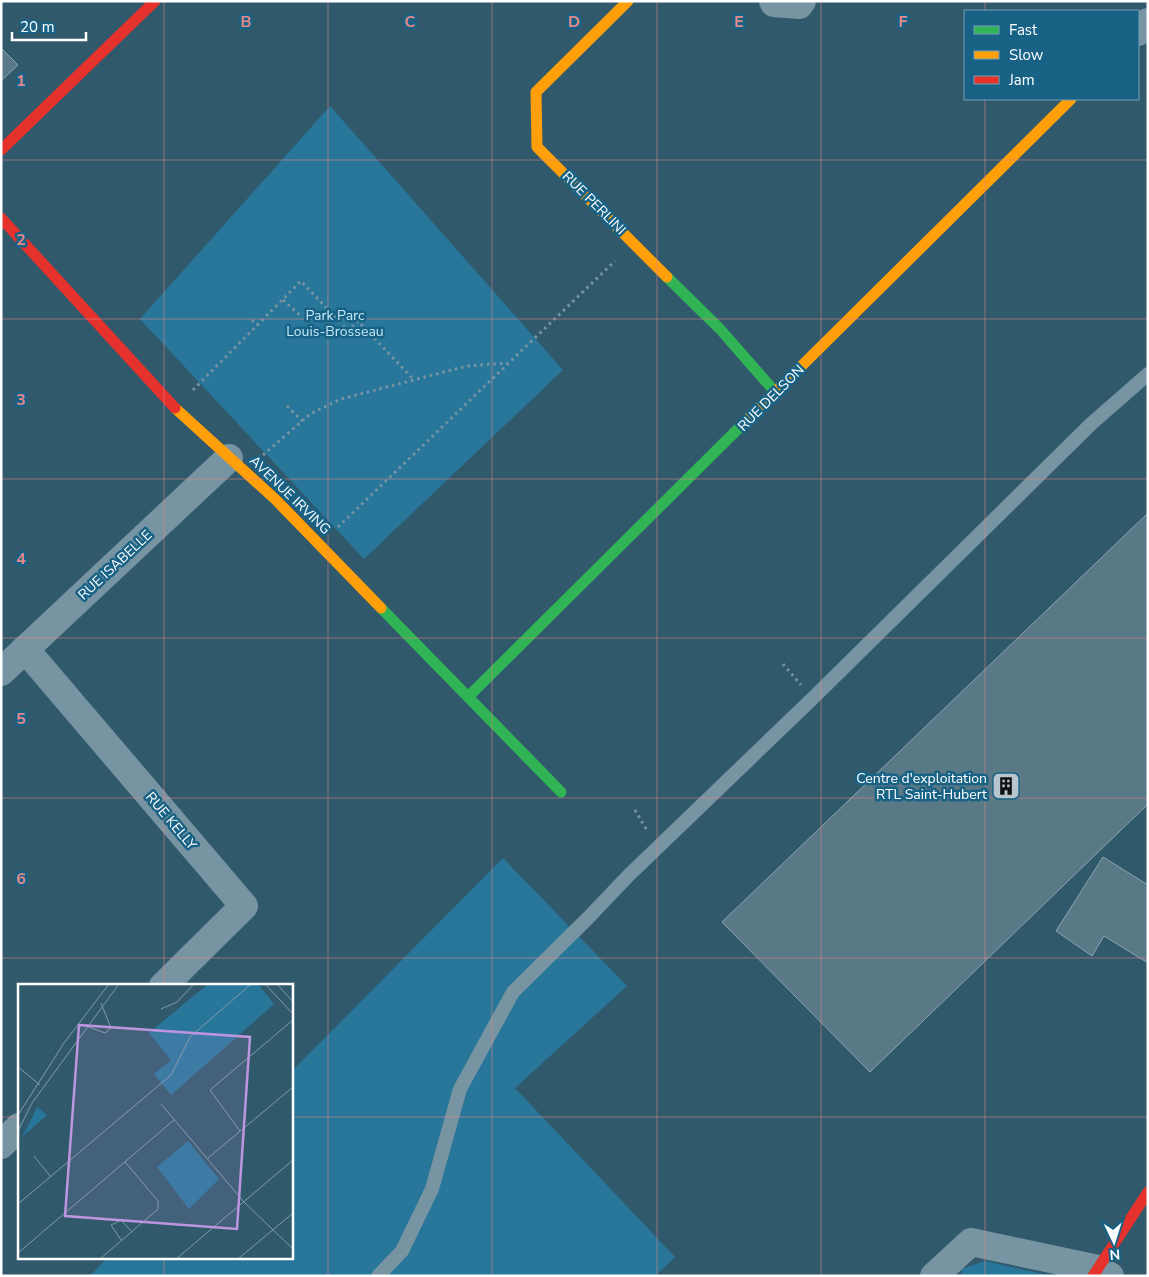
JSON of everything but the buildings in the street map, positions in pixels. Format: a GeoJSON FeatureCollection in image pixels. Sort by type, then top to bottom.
{"type":"FeatureCollection","features":[{"type":"Feature","properties":{"kind":"street"},"geometry":{"type":"LineString","coordinates":[[1,150],[156,1]]}},
{"type":"Feature","properties":{"kind":"street","name":"RUE PERLINI"},"geometry":{"type":"LineString","coordinates":[[628,1],[536,92],[538,147],[720,329],[776,393]]}},
{"type":"Feature","properties":{"kind":"street"},"geometry":{"type":"LineString","coordinates":[[772,1],[774,3],[799,5],[802,1]]}},
{"type":"Feature","properties":{"kind":"street"},"geometry":{"type":"LineString","coordinates":[[1139,31],[1148,22]]}},
{"type":"Feature","properties":{"kind":"street","name":"RUE DELSON"},"geometry":{"type":"LineString","coordinates":[[469,696],[1070,100]]}},
{"type":"Feature","properties":{"kind":"street","name":"AVENUE IRVING"},"geometry":{"type":"LineString","coordinates":[[1,218],[175,408],[236,465],[275,498],[561,792]]}},
{"type":"Feature","properties":{"kind":"street","name":"RUE ISABELLE"},"geometry":{"type":"LineString","coordinates":[[1,672],[236,465]]}},
{"type":"Feature","properties":{"kind":"street","name":"RUE KELLY"},"geometry":{"type":"LineString","coordinates":[[25,649],[244,906],[165,984]]}},
{"type":"Feature","properties":{"kind":"street"},"geometry":{"type":"LineString","coordinates":[[1,1145],[18,1129]]}},
{"type":"Feature","properties":{"kind":"street"},"geometry":{"type":"LineString","coordinates":[[934,1276],[971,1242],[1100,1273],[1148,1192]]}},
{"type":"Feature","properties":{"kind":"lane"},"geometry":{"type":"LineString","coordinates":[[378,1276],[402,1251],[432,1189],[460,1089],[513,992],[636,868],[814,698],[1091,424],[1148,374]]}},
{"type":"Feature","properties":{"kind":"path"},"geometry":{"type":"LineString","coordinates":[[320,544],[634,243]]}},
{"type":"Feature","properties":{"kind":"path"},"geometry":{"type":"LineString","coordinates":[[175,408],[301,281],[348,331],[358,321],[414,380]]}},
{"type":"Feature","properties":{"kind":"path"},"geometry":{"type":"LineString","coordinates":[[283,300],[302,317]]}},
{"type":"Feature","properties":{"kind":"path"},"geometry":{"type":"LineString","coordinates":[[252,320],[258,325]]}},
{"type":"Feature","properties":{"kind":"path"},"geometry":{"type":"LineString","coordinates":[[236,465],[310,414],[341,400],[467,366],[508,363]]}},
{"type":"Feature","properties":{"kind":"path"},"geometry":{"type":"LineString","coordinates":[[287,406],[302,421]]}},
{"type":"Feature","properties":{"kind":"path"},"geometry":{"type":"LineString","coordinates":[[783,664],[814,698]]}},
{"type":"Feature","properties":{"kind":"green space","name":"Park Parc Louis-Brosseau"},"geometry":{"type":"Polygon","coordinates":[[[330,106],[563,370],[364,559],[140,319],[330,106]]]}},
{"type":"Feature","properties":{"kind":"green space"},"geometry":{"type":"Polygon","coordinates":[[[503,858],[627,986],[515,1088],[675,1257],[655,1276],[90,1276],[105,1260],[292,1260],[292,1071],[503,858]]]}},
{"type":"Feature","properties":{"kind":"green space"},"geometry":{"type":"Polygon","coordinates":[[[985,1261],[1052,1276],[961,1276],[962,1269],[985,1261]]]}},
{"type":"Feature","properties":{"kind":"traffic: fast"},"geometry":{"type":"LineString","coordinates":[[667,277],[720,329],[776,393]]}},
{"type":"Feature","properties":{"kind":"traffic: fast"},"geometry":{"type":"LineString","coordinates":[[469,696],[748,419]]}},
{"type":"Feature","properties":{"kind":"traffic: fast"},"geometry":{"type":"LineString","coordinates":[[381,608],[561,792]]}},
{"type":"Feature","properties":{"kind":"traffic: slow"},"geometry":{"type":"LineString","coordinates":[[628,1],[536,92],[537,147],[667,277]]}},
{"type":"Feature","properties":{"kind":"traffic: slow"},"geometry":{"type":"LineString","coordinates":[[748,419],[1070,100]]}},
{"type":"Feature","properties":{"kind":"traffic: slow"},"geometry":{"type":"LineString","coordinates":[[175,408],[275,499],[381,608]]}},
{"type":"Feature","properties":{"kind":"traffic: jam"},"geometry":{"type":"LineString","coordinates":[[1,150],[155,1]]}},
{"type":"Feature","properties":{"kind":"traffic: jam"},"geometry":{"type":"LineString","coordinates":[[1,218],[175,408]]}},
{"type":"Feature","properties":{"kind":"traffic: jam"},"geometry":{"type":"LineString","coordinates":[[1093,1276],[1148,1192]]}},
{"type":"Feature","properties":{"kind":"place","name":"Centre d'exploitation RTL Saint-Hubert"},"geometry":{"type":"Point","coordinates":[1006,786]}}]}
